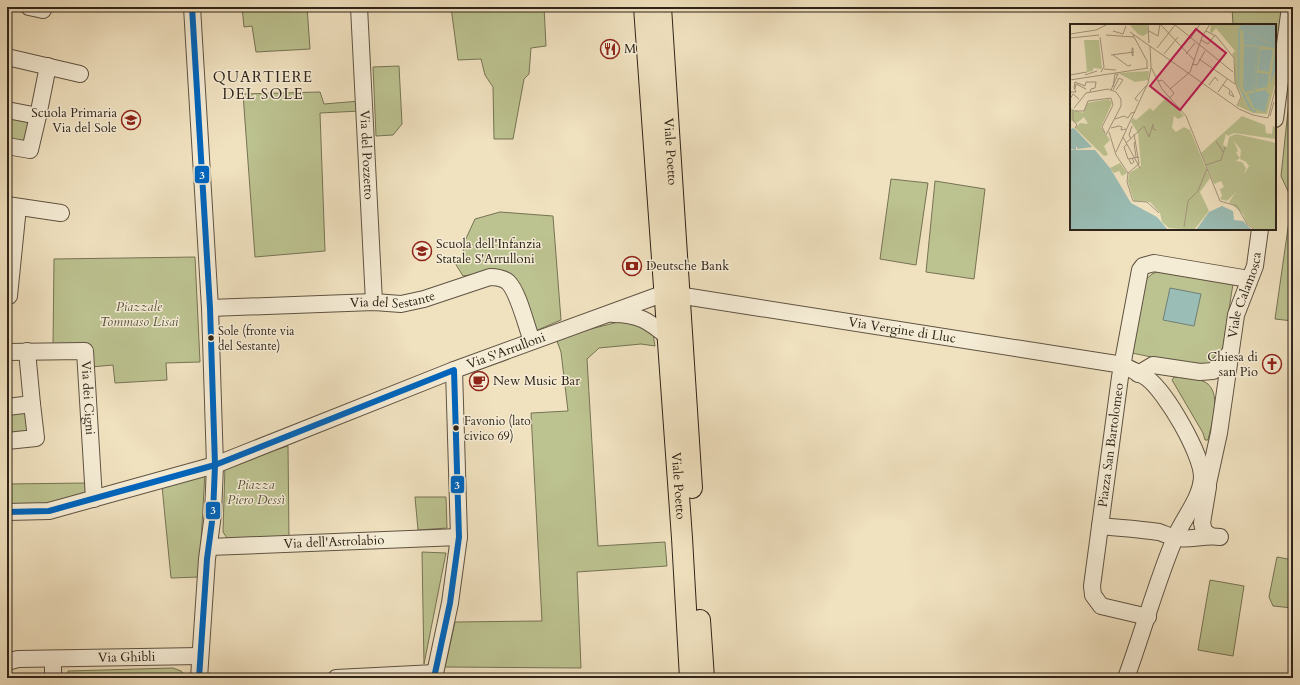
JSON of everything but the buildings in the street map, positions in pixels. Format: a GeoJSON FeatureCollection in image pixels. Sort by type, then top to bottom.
{"type":"FeatureCollection","features":[{"type":"Feature","properties":{"kind":"main road","name":"Viale Poetto"},"geometry":{"type":"LineString","coordinates":[[644,7],[673,294],[704,678]]}},
{"type":"Feature","properties":{"kind":"main road","name":"Viale Poetto"},"geometry":{"type":"LineString","coordinates":[[661,7],[673,294],[668,337],[690,678]]}},
{"type":"Feature","properties":{"kind":"street"},"geometry":{"type":"LineString","coordinates":[[30,7],[43,10],[44,7]]}},
{"type":"Feature","properties":{"kind":"street"},"geometry":{"type":"LineString","coordinates":[[192,7],[210,308],[214,465],[213,514],[199,678]]}},
{"type":"Feature","properties":{"kind":"street","name":"Via del Pozzetto"},"geometry":{"type":"LineString","coordinates":[[359,7],[374,302]]}},
{"type":"Feature","properties":{"kind":"street"},"geometry":{"type":"LineString","coordinates":[[1276,112],[1290,7]]}},
{"type":"Feature","properties":{"kind":"street"},"geometry":{"type":"LineString","coordinates":[[7,57],[80,74]]}},
{"type":"Feature","properties":{"kind":"street"},"geometry":{"type":"LineString","coordinates":[[7,146],[30,150],[48,66]]}},
{"type":"Feature","properties":{"kind":"street"},"geometry":{"type":"LineString","coordinates":[[7,110],[38,116]]}},
{"type":"Feature","properties":{"kind":"street"},"geometry":{"type":"LineString","coordinates":[[7,295],[9,296],[12,206],[61,213]]}},
{"type":"Feature","properties":{"kind":"street","name":"Viale Calamosca"},"geometry":{"type":"LineString","coordinates":[[1208,487],[1219,434],[1236,314],[1255,266],[1260,230]]}},
{"type":"Feature","properties":{"kind":"street","name":"Piazza San Bartolomeo"},"geometry":{"type":"LineString","coordinates":[[1123,365],[1147,378],[1166,400],[1175,413],[1193,448],[1202,477],[1196,499],[1175,538],[1148,617],[1100,606],[1093,595],[1092,586],[1123,365],[1140,270],[1143,266],[1154,263],[1249,279]]}},
{"type":"Feature","properties":{"kind":"street","name":"Via del Sestante"},"geometry":{"type":"LineString","coordinates":[[210,308],[374,302],[401,304],[424,299],[490,277],[499,278],[507,282],[514,292],[532,341]]}},
{"type":"Feature","properties":{"kind":"street","name":"Via S'Arrulloni"},"geometry":{"type":"LineString","coordinates":[[7,512],[49,511],[214,465],[454,370],[596,318],[673,294]]}},
{"type":"Feature","properties":{"kind":"street","name":"Via Vergine di Lluc"},"geometry":{"type":"LineString","coordinates":[[673,294],[1123,365]]}},
{"type":"Feature","properties":{"kind":"street","name":"Via S'Arrulloni"},"geometry":{"type":"LineString","coordinates":[[596,318],[614,314],[632,314],[648,321],[668,337]]}},
{"type":"Feature","properties":{"kind":"street","name":"Via dei Cigni"},"geometry":{"type":"LineString","coordinates":[[7,352],[85,350],[94,498]]}},
{"type":"Feature","properties":{"kind":"street"},"geometry":{"type":"LineString","coordinates":[[7,441],[36,438],[27,351]]}},
{"type":"Feature","properties":{"kind":"street","name":"Piazza San Bartolomeo"},"geometry":{"type":"LineString","coordinates":[[1138,374],[1153,365],[1200,372],[1213,371],[1230,353]]}},
{"type":"Feature","properties":{"kind":"street"},"geometry":{"type":"LineString","coordinates":[[336,678],[434,676],[450,603],[459,537],[454,370]]}},
{"type":"Feature","properties":{"kind":"street"},"geometry":{"type":"LineString","coordinates":[[7,407],[32,404]]}},
{"type":"Feature","properties":{"kind":"street"},"geometry":{"type":"LineString","coordinates":[[1196,499],[1208,487]]}},
{"type":"Feature","properties":{"kind":"street","name":"Piazza San Bartolomeo"},"geometry":{"type":"LineString","coordinates":[[1100,526],[1137,528],[1162,533],[1175,538],[1196,539],[1215,536],[1204,531],[1202,523],[1208,487]]}},
{"type":"Feature","properties":{"kind":"street","name":"Via dell'Astrolabio"},"geometry":{"type":"LineString","coordinates":[[209,547],[459,537]]}},
{"type":"Feature","properties":{"kind":"street"},"geometry":{"type":"LineString","coordinates":[[1126,678],[1148,617]]}},
{"type":"Feature","properties":{"kind":"street","name":"Via Ghibli"},"geometry":{"type":"LineString","coordinates":[[7,662],[18,659],[200,656]]}},
{"type":"Feature","properties":{"kind":"street"},"geometry":{"type":"LineString","coordinates":[[53,658],[53,678]]}},
{"type":"Feature","properties":{"kind":"green space"},"geometry":{"type":"Polygon","coordinates":[[[242,7],[307,7],[310,49],[256,52],[252,26],[244,27],[242,7]]]}},
{"type":"Feature","properties":{"kind":"green space"},"geometry":{"type":"Polygon","coordinates":[[[451,7],[544,7],[546,46],[531,48],[529,74],[524,79],[513,139],[494,139],[493,87],[485,75],[481,59],[458,60],[451,7]]]}},
{"type":"Feature","properties":{"kind":"green space"},"geometry":{"type":"Polygon","coordinates":[[[1232,7],[1282,7],[1276,54],[1276,24],[1233,24],[1232,7]]]}},
{"type":"Feature","properties":{"kind":"green space"},"geometry":{"type":"Polygon","coordinates":[[[1293,64],[1293,321],[1275,319],[1292,200],[1281,176],[1293,64]]]}},
{"type":"Feature","properties":{"kind":"green space"},"geometry":{"type":"Polygon","coordinates":[[[399,66],[402,124],[393,135],[376,136],[373,67],[399,66]]]}},
{"type":"Feature","properties":{"kind":"green space"},"geometry":{"type":"Polygon","coordinates":[[[320,92],[324,104],[360,101],[360,111],[320,113],[325,251],[255,257],[243,94],[320,92]]]}},
{"type":"Feature","properties":{"kind":"green space"},"geometry":{"type":"Polygon","coordinates":[[[7,112],[35,119],[28,148],[7,143],[7,112]]]}},
{"type":"Feature","properties":{"kind":"green space"},"geometry":{"type":"Polygon","coordinates":[[[891,179],[928,183],[916,265],[880,259],[891,179]]]}},
{"type":"Feature","properties":{"kind":"green space"},"geometry":{"type":"Polygon","coordinates":[[[935,181],[985,189],[974,279],[926,272],[935,181]]]}},
{"type":"Feature","properties":{"kind":"green space"},"geometry":{"type":"Polygon","coordinates":[[[500,212],[553,216],[561,320],[533,332],[497,271],[463,276],[455,263],[464,257],[463,245],[475,219],[500,212]]]}},
{"type":"Feature","properties":{"kind":"green space","name":"Piazzale Tommaso Lisai"},"geometry":{"type":"Polygon","coordinates":[[[195,257],[200,362],[166,363],[167,380],[115,383],[113,365],[91,367],[89,345],[53,346],[54,259],[195,257]]]}},
{"type":"Feature","properties":{"kind":"green space"},"geometry":{"type":"Polygon","coordinates":[[[1159,271],[1233,284],[1222,353],[1205,368],[1132,353],[1143,282],[1152,274],[1159,271]]]}},
{"type":"Feature","properties":{"kind":"green space"},"geometry":{"type":"Polygon","coordinates":[[[630,319],[653,334],[655,346],[641,344],[599,348],[587,359],[598,546],[665,542],[667,566],[577,572],[581,668],[445,667],[455,622],[542,621],[531,413],[568,411],[561,352],[557,341],[571,334],[630,319]]]}},
{"type":"Feature","properties":{"kind":"green space"},"geometry":{"type":"Polygon","coordinates":[[[1174,377],[1198,380],[1205,382],[1210,387],[1215,401],[1208,440],[1205,440],[1203,433],[1172,380],[1174,377]]]}},
{"type":"Feature","properties":{"kind":"green space"},"geometry":{"type":"Polygon","coordinates":[[[28,409],[31,432],[7,435],[7,411],[28,409]]]}},
{"type":"Feature","properties":{"kind":"green space","name":"Piazza Piero Dessì"},"geometry":{"type":"Polygon","coordinates":[[[288,446],[289,540],[227,538],[223,532],[225,466],[288,446]]]}},
{"type":"Feature","properties":{"kind":"green space","name":"Piazza Piero Dessì"},"geometry":{"type":"Polygon","coordinates":[[[205,472],[199,577],[171,578],[162,486],[205,472]]]}},
{"type":"Feature","properties":{"kind":"green space"},"geometry":{"type":"Polygon","coordinates":[[[86,483],[88,495],[43,504],[7,507],[7,484],[86,483]]]}},
{"type":"Feature","properties":{"kind":"green space"},"geometry":{"type":"Polygon","coordinates":[[[415,497],[446,497],[447,528],[418,530],[415,497]]]}},
{"type":"Feature","properties":{"kind":"green space"},"geometry":{"type":"Polygon","coordinates":[[[422,552],[446,553],[424,664],[422,552]]]}},
{"type":"Feature","properties":{"kind":"green space"},"geometry":{"type":"Polygon","coordinates":[[[1277,557],[1293,560],[1293,608],[1273,606],[1269,597],[1277,557]]]}},
{"type":"Feature","properties":{"kind":"green space"},"geometry":{"type":"Polygon","coordinates":[[[1210,580],[1244,586],[1233,656],[1198,650],[1210,580]]]}},
{"type":"Feature","properties":{"kind":"green space"},"geometry":{"type":"Polygon","coordinates":[[[173,668],[181,671],[187,678],[68,678],[68,671],[173,668]]]}},
{"type":"Feature","properties":{"kind":"water"},"geometry":{"type":"Polygon","coordinates":[[[1170,288],[1201,294],[1194,326],[1163,320],[1170,288]]]}},
{"type":"Feature","properties":{"kind":"transit line","name":"3"},"geometry":{"type":"LineString","coordinates":[[192,7],[210,308],[215,465],[213,514],[207,559],[199,678]]}},
{"type":"Feature","properties":{"kind":"transit line","name":"3"},"geometry":{"type":"LineString","coordinates":[[7,512],[49,511],[215,465],[454,370],[459,537],[450,603],[434,678]]}},
{"type":"Feature","properties":{"kind":"place","name":"M"},"geometry":{"type":"Point","coordinates":[610,49]}},
{"type":"Feature","properties":{"kind":"place","name":"Scuola Primaria Via del Sole"},"geometry":{"type":"Point","coordinates":[131,120]}},
{"type":"Feature","properties":{"kind":"place","name":"Scuola dell'Infanzia Statale S'Arrulloni"},"geometry":{"type":"Point","coordinates":[422,251]}},
{"type":"Feature","properties":{"kind":"place","name":"Deutsche Bank"},"geometry":{"type":"Point","coordinates":[632,266]}},
{"type":"Feature","properties":{"kind":"place","name":"Sole (fronte via del Sestante)"},"geometry":{"type":"Point","coordinates":[211,338]}},
{"type":"Feature","properties":{"kind":"place","name":"Chiesa di san Pio"},"geometry":{"type":"Point","coordinates":[1272,364]}},
{"type":"Feature","properties":{"kind":"place","name":"New Music Bar"},"geometry":{"type":"Point","coordinates":[479,381]}},
{"type":"Feature","properties":{"kind":"place","name":"Favonio (lato civico 69)"},"geometry":{"type":"Point","coordinates":[456,428]}},
{"type":"Feature","properties":{"kind":"district","name":"QUARTIERE DEL SOLE"},"geometry":{"type":"Point","coordinates":[263,86]}}]}
